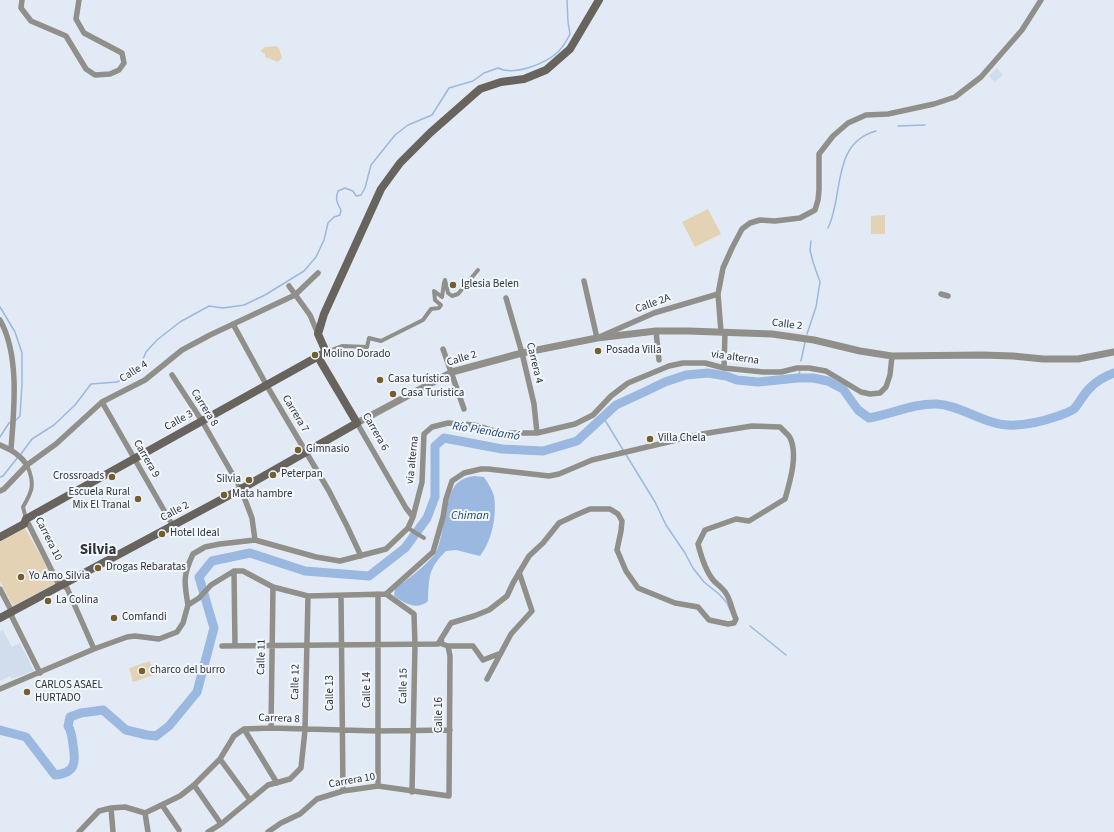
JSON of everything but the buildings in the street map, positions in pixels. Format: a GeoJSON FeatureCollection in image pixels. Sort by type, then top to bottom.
{"type":"FeatureCollection","features":[{"type":"Feature","properties":{"kind":"main road"},"geometry":{"type":"LineString","coordinates":[[326,352],[318,334],[324,314],[382,189],[400,163],[430,133],[480,89],[501,82],[524,79],[546,70],[570,49],[599,0]]}},
{"type":"Feature","properties":{"kind":"main road","name":"Calle 3"},"geometry":{"type":"LineString","coordinates":[[0,537],[24,524],[26,520],[326,352]]}},
{"type":"Feature","properties":{"kind":"main road","name":"Carrera 6"},"geometry":{"type":"LineString","coordinates":[[318,357],[357,423]]}},
{"type":"Feature","properties":{"kind":"main road","name":"Calle 2"},"geometry":{"type":"LineString","coordinates":[[0,618],[241,489],[305,451],[357,423]]}},
{"type":"Feature","properties":{"kind":"street"},"geometry":{"type":"LineString","coordinates":[[22,0],[21,8],[32,21],[66,36],[86,69],[95,75],[110,74],[119,70],[124,63],[122,53],[84,33],[76,19],[79,0]]}},
{"type":"Feature","properties":{"kind":"street"},"geometry":{"type":"LineString","coordinates":[[724,368],[723,332],[718,294],[723,268],[742,229],[750,223],[760,220],[800,218],[815,210],[819,190],[819,154],[833,136],[848,124],[866,115],[888,114],[934,104],[955,96],[981,77],[1022,30],[1041,0]]}},
{"type":"Feature","properties":{"kind":"street","name":"Calle 3"},"geometry":{"type":"LineString","coordinates":[[326,352],[342,346],[367,347],[369,338],[381,341],[423,320],[431,309],[439,308],[441,305],[436,300],[434,291],[442,297],[445,280],[448,293],[452,296],[458,294],[478,270]]}},
{"type":"Feature","properties":{"kind":"street","name":"Calle 4"},"geometry":{"type":"LineString","coordinates":[[0,491],[4,489],[27,466],[56,444],[102,402],[145,380],[182,350],[295,295],[318,273]]}},
{"type":"Feature","properties":{"kind":"street"},"geometry":{"type":"LineString","coordinates":[[584,281],[597,338]]}},
{"type":"Feature","properties":{"kind":"street"},"geometry":{"type":"LineString","coordinates":[[288,286],[310,315],[318,334]]}},
{"type":"Feature","properties":{"kind":"street","name":"Calle 2A"},"geometry":{"type":"LineString","coordinates":[[597,338],[654,313],[718,294]]}},
{"type":"Feature","properties":{"kind":"street"},"geometry":{"type":"LineString","coordinates":[[941,294],[948,296]]}},
{"type":"Feature","properties":{"kind":"street","name":"Carrera 4"},"geometry":{"type":"LineString","coordinates":[[506,298],[522,353],[534,404],[537,433]]}},
{"type":"Feature","properties":{"kind":"street"},"geometry":{"type":"LineString","coordinates":[[310,315],[317,317],[324,314]]}},
{"type":"Feature","properties":{"kind":"street"},"geometry":{"type":"LineString","coordinates":[[0,320],[6,330],[12,357],[15,401],[14,451]]}},
{"type":"Feature","properties":{"kind":"street","name":"Carrera 7"},"geometry":{"type":"LineString","coordinates":[[233,324],[267,386],[329,491],[348,526],[361,556]]}},
{"type":"Feature","properties":{"kind":"street"},"geometry":{"type":"LineString","coordinates":[[656,331],[659,360]]}},
{"type":"Feature","properties":{"kind":"street","name":"Calle 2"},"geometry":{"type":"LineString","coordinates":[[357,423],[452,372],[522,353],[597,338],[656,331],[780,335],[814,340],[860,351],[892,356],[982,355],[1043,359],[1078,359],[1114,352]]}},
{"type":"Feature","properties":{"kind":"street"},"geometry":{"type":"LineString","coordinates":[[443,349],[464,408]]}},
{"type":"Feature","properties":{"kind":"street","name":"via alterna"},"geometry":{"type":"LineString","coordinates":[[188,605],[184,581],[186,571],[193,554],[205,547],[255,540],[316,557],[340,561],[386,548],[408,528],[413,518],[422,482],[424,434],[432,427],[448,423],[474,425],[501,433],[537,433],[575,424],[593,415],[612,396],[628,383],[669,366],[683,363],[705,363],[724,368],[763,372],[780,372],[797,368],[809,368],[826,371],[861,392],[870,394],[880,393],[886,388],[890,375],[892,356]]}},
{"type":"Feature","properties":{"kind":"street","name":"Carrera 8"},"geometry":{"type":"LineString","coordinates":[[172,375],[202,421],[241,489],[252,518],[255,540]]}},
{"type":"Feature","properties":{"kind":"street","name":"Carrera 9"},"geometry":{"type":"LineString","coordinates":[[102,402],[173,526]]}},
{"type":"Feature","properties":{"kind":"street","name":"Carrera 6"},"geometry":{"type":"LineString","coordinates":[[357,423],[413,518]]}},
{"type":"Feature","properties":{"kind":"street"},"geometry":{"type":"LineString","coordinates":[[0,688],[127,637],[135,636],[159,639],[177,632],[183,623],[188,605],[198,598],[211,585],[234,571],[243,571],[273,587],[308,596],[386,594],[433,552],[452,481],[464,473],[488,469],[549,476],[559,474],[592,460],[628,451],[702,434],[752,426],[780,426],[790,437],[794,454],[791,481],[785,499],[749,521],[736,519],[705,530],[698,544],[707,570],[714,581],[723,589],[728,597],[731,609],[736,619],[734,623],[728,624],[709,620],[698,607],[675,604],[638,588],[626,571],[617,550],[622,521],[618,514],[610,509],[590,509],[559,523],[543,543],[529,556],[507,596],[489,610],[474,616],[451,622],[439,642]]}},
{"type":"Feature","properties":{"kind":"street","name":"Carrera 10"},"geometry":{"type":"LineString","coordinates":[[0,445],[14,451],[27,466],[33,478],[32,493],[23,507],[26,520],[58,583],[67,588],[94,649]]}},
{"type":"Feature","properties":{"kind":"street"},"geometry":{"type":"LineString","coordinates":[[408,528],[424,538]]}},
{"type":"Feature","properties":{"kind":"street"},"geometry":{"type":"LineString","coordinates":[[234,571],[235,645]]}},
{"type":"Feature","properties":{"kind":"street"},"geometry":{"type":"LineString","coordinates":[[487,679],[511,634],[532,611],[520,572]]}},
{"type":"Feature","properties":{"kind":"street","name":"Calle 11"},"geometry":{"type":"LineString","coordinates":[[271,728],[273,587]]}},
{"type":"Feature","properties":{"kind":"street"},"geometry":{"type":"LineString","coordinates":[[0,589],[12,612],[12,617],[40,673]]}},
{"type":"Feature","properties":{"kind":"street","name":"Calle 14"},"geometry":{"type":"LineString","coordinates":[[378,594],[378,786]]}},
{"type":"Feature","properties":{"kind":"street","name":"Calle 15"},"geometry":{"type":"LineString","coordinates":[[386,594],[414,614],[415,645],[412,792]]}},
{"type":"Feature","properties":{"kind":"street","name":"Calle 12"},"geometry":{"type":"LineString","coordinates":[[277,783],[290,779],[301,768],[305,730],[308,596]]}},
{"type":"Feature","properties":{"kind":"street","name":"Calle 13"},"geometry":{"type":"LineString","coordinates":[[341,596],[342,791]]}},
{"type":"Feature","properties":{"kind":"street"},"geometry":{"type":"LineString","coordinates":[[222,646],[307,644],[415,645],[439,642],[448,646],[473,646],[484,660],[502,653]]}},
{"type":"Feature","properties":{"kind":"street","name":"Calle 16"},"geometry":{"type":"LineString","coordinates":[[448,646],[450,656],[450,796]]}},
{"type":"Feature","properties":{"kind":"street","name":"Carrera 8"},"geometry":{"type":"LineString","coordinates":[[145,813],[180,796],[194,785],[220,758],[234,736],[244,729],[271,728],[378,731],[450,730]]}},
{"type":"Feature","properties":{"kind":"street"},"geometry":{"type":"LineString","coordinates":[[208,832],[221,824],[268,785],[277,783],[244,729]]}},
{"type":"Feature","properties":{"kind":"street"},"geometry":{"type":"LineString","coordinates":[[220,758],[250,800]]}},
{"type":"Feature","properties":{"kind":"street"},"geometry":{"type":"LineString","coordinates":[[194,785],[221,824]]}},
{"type":"Feature","properties":{"kind":"street","name":"Carrera 10"},"geometry":{"type":"LineString","coordinates":[[268,832],[281,823],[300,814],[317,799],[342,791],[378,786],[412,792],[450,796]]}},
{"type":"Feature","properties":{"kind":"street"},"geometry":{"type":"LineString","coordinates":[[162,805],[179,830]]}},
{"type":"Feature","properties":{"kind":"street"},"geometry":{"type":"LineString","coordinates":[[111,808],[113,832]]}},
{"type":"Feature","properties":{"kind":"street"},"geometry":{"type":"LineString","coordinates":[[79,832],[99,811],[111,808],[125,808],[145,813],[148,832]]}},
{"type":"Feature","properties":{"kind":"shaded area"},"geometry":{"type":"Polygon","coordinates":[[[276,46],[279,48],[282,58],[278,62],[265,57],[265,54],[260,51],[265,47],[276,46]]]}},
{"type":"Feature","properties":{"kind":"shaded area"},"geometry":{"type":"Polygon","coordinates":[[[997,68],[1003,75],[995,82],[989,76],[997,68]]]}},
{"type":"Feature","properties":{"kind":"shaded area"},"geometry":{"type":"Polygon","coordinates":[[[708,209],[721,234],[695,247],[682,222],[708,209]]]}},
{"type":"Feature","properties":{"kind":"shaded area"},"geometry":{"type":"Polygon","coordinates":[[[885,215],[885,234],[871,234],[871,216],[885,215]]]}},
{"type":"Feature","properties":{"kind":"shaded area"},"geometry":{"type":"Polygon","coordinates":[[[25,528],[56,583],[13,606],[0,582],[0,542],[25,528]]]}},
{"type":"Feature","properties":{"kind":"shaded area"},"geometry":{"type":"Polygon","coordinates":[[[3,630],[12,647],[20,643],[34,671],[12,679],[10,676],[0,681],[0,632],[3,630]]]}},
{"type":"Feature","properties":{"kind":"shaded area","name":"charco del burro"},"geometry":{"type":"Polygon","coordinates":[[[150,661],[154,675],[133,682],[129,668],[150,661]]]}},
{"type":"Feature","properties":{"kind":"water","name":"Chiman"},"geometry":{"type":"Polygon","coordinates":[[[474,476],[484,477],[491,488],[495,503],[493,528],[484,550],[480,556],[456,550],[446,551],[436,563],[429,579],[428,601],[424,604],[415,606],[402,601],[394,596],[395,589],[417,572],[436,552],[448,503],[455,486],[465,478],[474,476]]]}},
{"type":"Feature","properties":{"kind":"waterway"},"geometry":{"type":"LineString","coordinates":[[21,454],[32,439],[54,425],[75,405],[91,384],[117,382],[132,374],[141,364],[146,352],[157,340],[180,322],[209,306],[223,308],[244,305],[265,295],[304,271],[316,257],[324,240],[328,223],[334,217],[340,215],[341,210],[337,199],[338,191],[345,188],[353,191],[356,196],[361,195],[365,188],[371,165],[395,135],[408,125],[432,115],[449,88],[473,81],[484,73],[498,68],[512,71],[529,68],[545,61],[558,52],[570,34],[567,0]]}},
{"type":"Feature","properties":{"kind":"waterway"},"geometry":{"type":"LineString","coordinates":[[898,126],[925,125]]}},
{"type":"Feature","properties":{"kind":"waterway"},"geometry":{"type":"LineString","coordinates":[[828,228],[833,215],[845,159],[852,147],[862,137],[876,131]]}},
{"type":"Feature","properties":{"kind":"waterway"},"geometry":{"type":"LineString","coordinates":[[807,334],[816,307],[820,282],[810,250],[811,241]]}},
{"type":"Feature","properties":{"kind":"waterway"},"geometry":{"type":"LineString","coordinates":[[0,307],[15,332],[22,353],[20,416],[15,421]]}},
{"type":"Feature","properties":{"kind":"waterway"},"geometry":{"type":"LineString","coordinates":[[801,361],[805,342]]}},
{"type":"Feature","properties":{"kind":"waterway"},"geometry":{"type":"LineString","coordinates":[[798,378],[800,370]]}},
{"type":"Feature","properties":{"kind":"waterway","name":"Río Piendamó"},"geometry":{"type":"LineString","coordinates":[[0,730],[26,737],[55,775],[67,772],[73,766],[74,751],[72,735],[68,726],[70,717],[81,713],[103,710],[126,730],[156,736],[169,726],[197,692],[214,628],[199,577],[212,561],[250,553],[305,571],[369,576],[405,548],[427,518],[435,497],[435,446],[444,438],[502,449],[543,451],[577,441],[616,405],[665,382],[686,375],[708,373],[726,376],[737,380],[758,382],[798,378],[813,378],[828,381],[843,389],[858,410],[869,418],[920,405],[937,404],[958,409],[985,420],[1000,424],[1016,425],[1050,419],[1074,409],[1093,385],[1114,373]]}},
{"type":"Feature","properties":{"kind":"waterway"},"geometry":{"type":"LineString","coordinates":[[603,417],[693,568],[704,582],[719,594],[727,603],[730,610]]}},
{"type":"Feature","properties":{"kind":"waterway"},"geometry":{"type":"LineString","coordinates":[[0,437],[11,422]]}},
{"type":"Feature","properties":{"kind":"waterway"},"geometry":{"type":"LineString","coordinates":[[0,477],[3,476],[18,457]]}},
{"type":"Feature","properties":{"kind":"waterway"},"geometry":{"type":"LineString","coordinates":[[750,626],[786,655]]}},
{"type":"Feature","properties":{"kind":"place","name":"Iglesia Belen"},"geometry":{"type":"Point","coordinates":[453,285]}},
{"type":"Feature","properties":{"kind":"place","name":"Posada Villa"},"geometry":{"type":"Point","coordinates":[598,351]}},
{"type":"Feature","properties":{"kind":"place","name":"Molino Dorado"},"geometry":{"type":"Point","coordinates":[315,355]}},
{"type":"Feature","properties":{"kind":"place","name":"Casa turística"},"geometry":{"type":"Point","coordinates":[380,380]}},
{"type":"Feature","properties":{"kind":"place","name":"Casa Turistica"},"geometry":{"type":"Point","coordinates":[393,394]}},
{"type":"Feature","properties":{"kind":"place","name":"Villa Chela"},"geometry":{"type":"Point","coordinates":[650,439]}},
{"type":"Feature","properties":{"kind":"place","name":"Gimnasio"},"geometry":{"type":"Point","coordinates":[298,450]}},
{"type":"Feature","properties":{"kind":"place","name":"Peterpan"},"geometry":{"type":"Point","coordinates":[273,475]}},
{"type":"Feature","properties":{"kind":"place","name":"Crossroads"},"geometry":{"type":"Point","coordinates":[112,477]}},
{"type":"Feature","properties":{"kind":"place","name":"Silvia"},"geometry":{"type":"Point","coordinates":[249,480]}},
{"type":"Feature","properties":{"kind":"place","name":"Mata hambre"},"geometry":{"type":"Point","coordinates":[224,495]}},
{"type":"Feature","properties":{"kind":"place","name":"Escuela Rural Mix El Tranal"},"geometry":{"type":"Point","coordinates":[138,499]}},
{"type":"Feature","properties":{"kind":"place","name":"Hotel Ideal"},"geometry":{"type":"Point","coordinates":[162,534]}},
{"type":"Feature","properties":{"kind":"place","name":"Drogas Rebaratas"},"geometry":{"type":"Point","coordinates":[98,568]}},
{"type":"Feature","properties":{"kind":"place","name":"Yo Amo Silvia"},"geometry":{"type":"Point","coordinates":[21,577]}},
{"type":"Feature","properties":{"kind":"place","name":"La Colina"},"geometry":{"type":"Point","coordinates":[48,601]}},
{"type":"Feature","properties":{"kind":"place","name":"Comfandi"},"geometry":{"type":"Point","coordinates":[114,618]}},
{"type":"Feature","properties":{"kind":"place","name":"charco del burro"},"geometry":{"type":"Point","coordinates":[142,671]}},
{"type":"Feature","properties":{"kind":"place","name":"CARLOS ASAEL HURTADO"},"geometry":{"type":"Point","coordinates":[27,692]}},
{"type":"Feature","properties":{"kind":"district","name":"Silvia"},"geometry":{"type":"Point","coordinates":[98,551]}}]}
